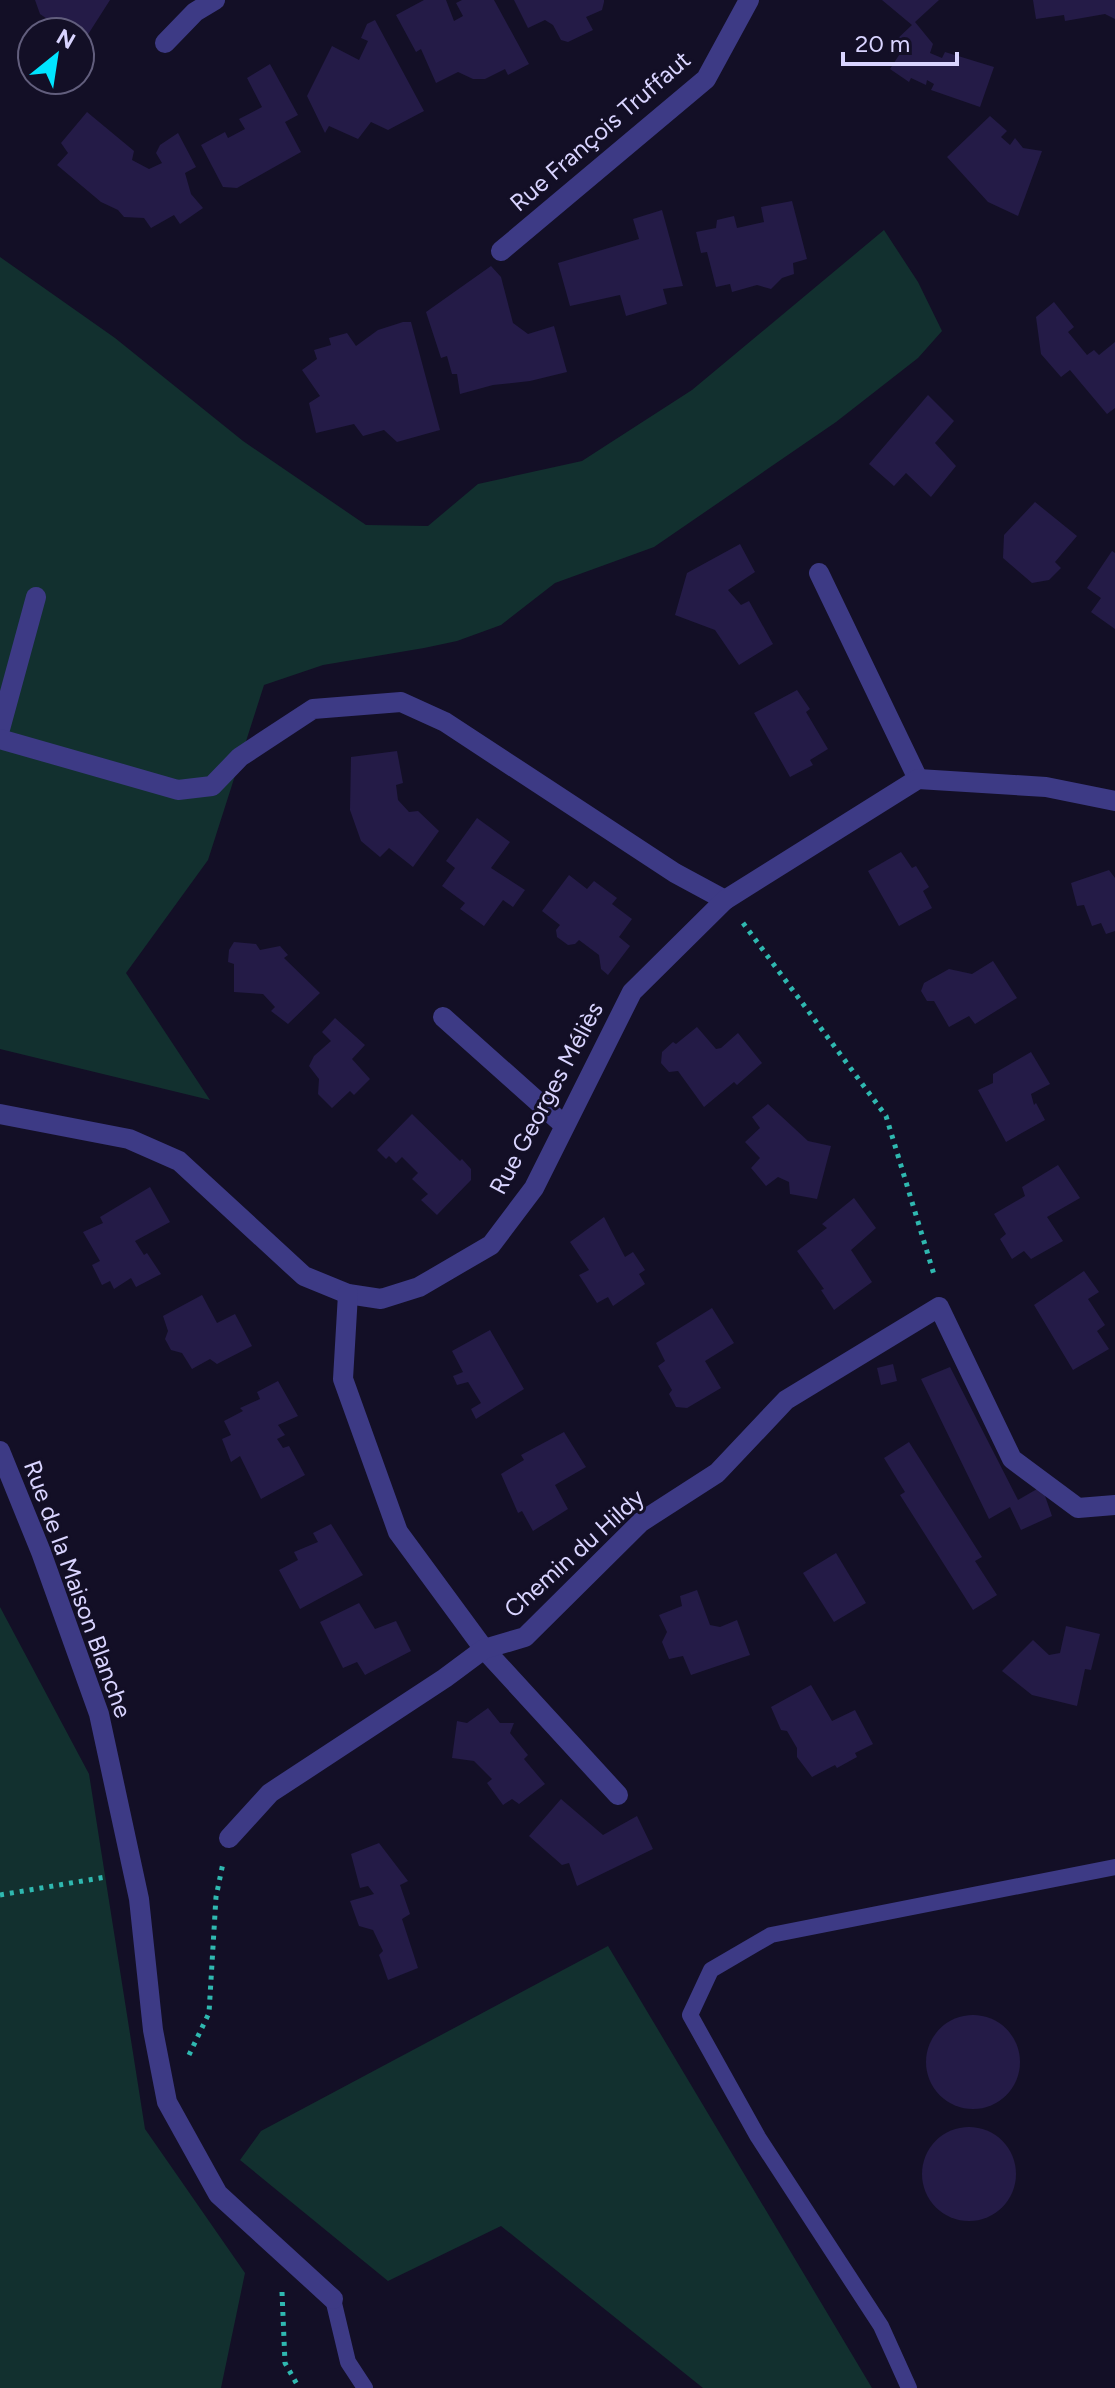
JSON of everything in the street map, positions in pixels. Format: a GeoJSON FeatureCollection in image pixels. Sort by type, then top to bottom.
{"type":"FeatureCollection","features":[{"type":"Feature","properties":{"kind":"street"},"geometry":{"type":"LineString","coordinates":[[165,43],[195,12],[215,0]]}},
{"type":"Feature","properties":{"kind":"street","name":"Rue François Truffaut"},"geometry":{"type":"LineString","coordinates":[[501,251],[706,79],[749,0]]}},
{"type":"Feature","properties":{"kind":"street"},"geometry":{"type":"LineString","coordinates":[[819,573],[918,779],[1046,787],[1115,801]]}},
{"type":"Feature","properties":{"kind":"street"},"geometry":{"type":"LineString","coordinates":[[0,729],[36,597]]}},
{"type":"Feature","properties":{"kind":"street"},"geometry":{"type":"LineString","coordinates":[[0,739],[178,790],[212,786],[240,757],[313,709],[401,702],[445,722],[675,873],[725,900]]}},
{"type":"Feature","properties":{"kind":"street","name":"Rue Georges Méliès"},"geometry":{"type":"LineString","coordinates":[[0,1114],[129,1139],[179,1161],[304,1276],[348,1294],[381,1299],[419,1287],[491,1245],[534,1188],[632,992],[725,900],[918,779]]}},
{"type":"Feature","properties":{"kind":"street"},"geometry":{"type":"LineString","coordinates":[[443,1017],[564,1125]]}},
{"type":"Feature","properties":{"kind":"street"},"geometry":{"type":"LineString","coordinates":[[348,1294],[343,1379],[398,1532],[484,1649],[618,1795]]}},
{"type":"Feature","properties":{"kind":"street"},"geometry":{"type":"LineString","coordinates":[[939,1307],[1012,1459],[1078,1508],[1115,1505]]}},
{"type":"Feature","properties":{"kind":"street","name":"Chemin du Hildy"},"geometry":{"type":"LineString","coordinates":[[229,1838],[270,1793],[484,1649],[525,1637],[641,1522],[717,1473],[786,1400],[939,1307]]}},
{"type":"Feature","properties":{"kind":"street","name":"Rue de la Maison Blanche"},"geometry":{"type":"LineString","coordinates":[[0,1451],[41,1552],[99,1714],[139,1899],[153,2030],[167,2102],[218,2194],[333,2299]]}},
{"type":"Feature","properties":{"kind":"lane"},"geometry":{"type":"LineString","coordinates":[[909,2388],[881,2326],[758,2137],[690,2015],[711,1970],[771,1935],[1115,1867]]}},
{"type":"Feature","properties":{"kind":"lane","name":"Rue de la Maison Blanche"},"geometry":{"type":"LineString","coordinates":[[333,2299],[348,2362],[365,2388]]}},
{"type":"Feature","properties":{"kind":"path"},"geometry":{"type":"LineString","coordinates":[[725,900],[886,1116],[935,1276],[939,1307]]}},
{"type":"Feature","properties":{"kind":"path"},"geometry":{"type":"LineString","coordinates":[[167,2102],[209,2013],[216,1897],[229,1838]]}},
{"type":"Feature","properties":{"kind":"path"},"geometry":{"type":"LineString","coordinates":[[0,1895],[132,1873]]}},
{"type":"Feature","properties":{"kind":"path"},"geometry":{"type":"LineString","coordinates":[[272,2244],[282,2294],[285,2363],[299,2388]]}},
{"type":"Feature","properties":{"kind":"green space"},"geometry":{"type":"Polygon","coordinates":[[[884,230],[918,282],[942,331],[918,358],[836,422],[654,547],[555,583],[501,625],[457,641],[323,665],[264,685],[208,860],[126,973],[210,1100],[0,1049],[0,257],[115,338],[243,441],[366,525],[428,526],[478,484],[582,461],[692,390],[884,230]]]}},
{"type":"Feature","properties":{"kind":"green space"},"geometry":{"type":"Polygon","coordinates":[[[0,1607],[89,1774],[145,2129],[245,2273],[221,2388],[0,2388],[0,1607]]]}},
{"type":"Feature","properties":{"kind":"green space"},"geometry":{"type":"Polygon","coordinates":[[[608,1946],[872,2388],[703,2388],[501,2226],[388,2281],[240,2160],[261,2131],[608,1946]]]}},
{"type":"Feature","properties":{"kind":"building"},"geometry":{"type":"Polygon","coordinates":[[[35,0],[110,0],[96,22],[96,16],[40,14],[35,0]]]}},
{"type":"Feature","properties":{"kind":"building"},"geometry":{"type":"Polygon","coordinates":[[[424,0],[446,0],[454,21],[463,16],[456,3],[462,0],[494,0],[529,64],[508,75],[505,69],[485,79],[473,79],[458,72],[436,83],[421,49],[416,52],[396,15],[424,0]]]}},
{"type":"Feature","properties":{"kind":"building"},"geometry":{"type":"Polygon","coordinates":[[[514,0],[604,2],[602,10],[586,17],[593,30],[568,42],[561,40],[553,25],[545,20],[528,28],[514,0]]]}},
{"type":"Feature","properties":{"kind":"building"},"geometry":{"type":"Polygon","coordinates":[[[882,0],[939,0],[915,22],[933,44],[930,53],[942,58],[945,52],[994,67],[980,107],[931,90],[934,84],[927,80],[926,85],[911,78],[909,82],[890,69],[901,52],[894,42],[912,25],[882,0]]]}},
{"type":"Feature","properties":{"kind":"building"},"geometry":{"type":"Polygon","coordinates":[[[1033,0],[1115,0],[1115,19],[1105,14],[1065,21],[1064,15],[1036,19],[1033,0]]]}},
{"type":"Feature","properties":{"kind":"building"},"geometry":{"type":"Polygon","coordinates":[[[375,20],[424,111],[388,130],[371,122],[358,139],[329,126],[325,133],[307,96],[332,46],[359,60],[368,41],[361,38],[367,24],[375,20]]]}},
{"type":"Feature","properties":{"kind":"building"},"geometry":{"type":"Polygon","coordinates":[[[270,64],[298,115],[285,122],[301,152],[237,188],[223,187],[201,145],[225,132],[228,138],[245,129],[239,119],[262,107],[247,78],[270,64]]]}},
{"type":"Feature","properties":{"kind":"building"},"geometry":{"type":"Polygon","coordinates":[[[87,112],[134,151],[132,160],[149,169],[162,163],[156,153],[160,145],[178,133],[196,167],[185,173],[191,194],[203,208],[180,224],[174,215],[151,228],[144,218],[124,217],[118,210],[101,202],[57,165],[68,153],[61,143],[87,112]]]}},
{"type":"Feature","properties":{"kind":"building"},"geometry":{"type":"Polygon","coordinates":[[[990,116],[1007,131],[1001,137],[1010,145],[1015,138],[1023,148],[1042,151],[1018,216],[988,202],[947,157],[990,116]]]}},
{"type":"Feature","properties":{"kind":"building"},"geometry":{"type":"Polygon","coordinates":[[[792,201],[807,259],[793,263],[794,274],[782,278],[771,289],[757,285],[732,292],[730,284],[716,287],[707,252],[701,253],[696,232],[716,228],[717,220],[734,216],[737,228],[764,222],[761,207],[792,201]]]}},
{"type":"Feature","properties":{"kind":"building"},"geometry":{"type":"Polygon","coordinates":[[[662,210],[683,286],[663,289],[667,304],[626,316],[620,295],[570,306],[558,263],[639,239],[633,219],[662,210]]]}},
{"type":"Feature","properties":{"kind":"building"},"geometry":{"type":"Polygon","coordinates":[[[491,266],[501,277],[513,323],[528,334],[554,326],[567,372],[460,394],[457,374],[452,374],[447,356],[441,358],[426,312],[491,266]]]}},
{"type":"Feature","properties":{"kind":"building"},"geometry":{"type":"Polygon","coordinates":[[[1054,302],[1074,327],[1068,332],[1087,355],[1094,350],[1099,355],[1115,342],[1115,408],[1107,414],[1070,370],[1061,377],[1041,354],[1036,317],[1054,302]]]}},
{"type":"Feature","properties":{"kind":"building"},"geometry":{"type":"Polygon","coordinates":[[[411,322],[440,430],[397,442],[384,430],[363,436],[354,424],[316,433],[309,403],[320,396],[302,370],[317,359],[314,350],[331,345],[329,338],[347,333],[356,346],[378,330],[411,322]]]}},
{"type":"Feature","properties":{"kind":"building"},"geometry":{"type":"Polygon","coordinates":[[[928,395],[954,421],[935,443],[956,466],[931,497],[906,473],[894,486],[869,464],[928,395]]]}},
{"type":"Feature","properties":{"kind":"building"},"geometry":{"type":"Polygon","coordinates":[[[1035,502],[1077,536],[1055,562],[1061,568],[1049,580],[1032,583],[1003,558],[1004,535],[1035,502]]]}},
{"type":"Feature","properties":{"kind":"building"},"geometry":{"type":"Polygon","coordinates":[[[740,544],[755,572],[728,590],[741,605],[749,601],[773,644],[739,665],[715,630],[675,615],[687,573],[740,544]]]}},
{"type":"Feature","properties":{"kind":"building"},"geometry":{"type":"Polygon","coordinates":[[[1112,551],[1115,553],[1115,629],[1091,612],[1101,598],[1087,588],[1112,551]]]}},
{"type":"Feature","properties":{"kind":"building"},"geometry":{"type":"Polygon","coordinates":[[[797,690],[810,709],[806,712],[828,749],[810,760],[813,765],[790,777],[754,713],[797,690]]]}},
{"type":"Feature","properties":{"kind":"building"},"geometry":{"type":"Polygon","coordinates":[[[397,751],[403,783],[396,785],[398,800],[409,812],[418,811],[439,831],[413,867],[389,848],[380,857],[361,841],[350,810],[351,757],[397,751]]]}},
{"type":"Feature","properties":{"kind":"building"},"geometry":{"type":"Polygon","coordinates":[[[477,818],[510,842],[491,868],[525,890],[513,907],[503,900],[484,926],[460,909],[465,903],[442,886],[455,868],[446,861],[477,818]]]}},
{"type":"Feature","properties":{"kind":"building"},"geometry":{"type":"Polygon","coordinates":[[[901,852],[912,868],[916,866],[929,887],[923,891],[932,908],[899,926],[868,871],[901,852]]]}},
{"type":"Feature","properties":{"kind":"building"},"geometry":{"type":"Polygon","coordinates":[[[1109,870],[1115,878],[1115,931],[1106,934],[1101,923],[1092,926],[1084,905],[1077,906],[1071,883],[1109,870]]]}},
{"type":"Feature","properties":{"kind":"building"},"geometry":{"type":"Polygon","coordinates":[[[569,875],[587,889],[594,881],[617,898],[612,904],[632,919],[619,937],[630,946],[608,975],[601,969],[599,955],[579,940],[568,945],[557,937],[556,930],[560,925],[542,911],[569,875]]]}},
{"type":"Feature","properties":{"kind":"building"},"geometry":{"type":"Polygon","coordinates":[[[234,942],[256,944],[260,950],[280,946],[288,955],[284,958],[320,993],[288,1024],[271,1011],[275,1007],[263,994],[234,992],[234,964],[228,962],[229,950],[234,942]]]}},
{"type":"Feature","properties":{"kind":"building"},"geometry":{"type":"Polygon","coordinates":[[[993,961],[1017,998],[975,1024],[969,1016],[949,1027],[934,1001],[927,1001],[921,991],[924,983],[949,969],[972,974],[993,961]]]}},
{"type":"Feature","properties":{"kind":"building"},"geometry":{"type":"Polygon","coordinates":[[[335,1018],[365,1045],[352,1059],[370,1079],[354,1095],[350,1091],[332,1108],[318,1094],[319,1079],[309,1066],[314,1056],[331,1041],[322,1032],[335,1018]]]}},
{"type":"Feature","properties":{"kind":"building"},"geometry":{"type":"Polygon","coordinates":[[[697,1027],[716,1049],[738,1033],[762,1063],[737,1085],[734,1082],[704,1107],[678,1071],[669,1072],[661,1063],[662,1052],[697,1027]]]}},
{"type":"Feature","properties":{"kind":"building"},"geometry":{"type":"Polygon","coordinates":[[[1031,1052],[1050,1084],[1031,1094],[1034,1105],[1036,1103],[1045,1120],[1006,1142],[978,1090],[993,1083],[993,1074],[1031,1052]]]}},
{"type":"Feature","properties":{"kind":"building"},"geometry":{"type":"Polygon","coordinates":[[[768,1104],[808,1141],[831,1146],[817,1199],[790,1194],[789,1182],[778,1177],[766,1186],[751,1168],[760,1158],[745,1142],[760,1128],[752,1117],[768,1104]]]}},
{"type":"Feature","properties":{"kind":"building"},"geometry":{"type":"Polygon","coordinates":[[[412,1114],[471,1169],[471,1180],[437,1215],[421,1200],[428,1194],[412,1179],[418,1173],[402,1157],[396,1163],[377,1150],[412,1114]]]}},
{"type":"Feature","properties":{"kind":"building"},"geometry":{"type":"Polygon","coordinates":[[[1058,1165],[1080,1198],[1047,1217],[1063,1241],[1031,1259],[1024,1251],[1012,1259],[1000,1239],[1006,1234],[994,1214],[1025,1196],[1022,1187],[1058,1165]]]}},
{"type":"Feature","properties":{"kind":"building"},"geometry":{"type":"Polygon","coordinates":[[[150,1187],[170,1222],[135,1241],[161,1274],[136,1287],[131,1278],[114,1289],[110,1281],[102,1285],[92,1265],[100,1261],[83,1232],[103,1223],[100,1217],[150,1187]]]}},
{"type":"Feature","properties":{"kind":"building"},"geometry":{"type":"Polygon","coordinates":[[[854,1198],[876,1228],[851,1250],[872,1282],[834,1310],[821,1290],[824,1289],[797,1251],[827,1228],[822,1224],[854,1198]]]}},
{"type":"Feature","properties":{"kind":"building"},"geometry":{"type":"Polygon","coordinates":[[[604,1217],[625,1257],[633,1252],[645,1270],[639,1274],[645,1284],[613,1306],[608,1297],[597,1303],[579,1275],[589,1270],[570,1242],[604,1217]]]}},
{"type":"Feature","properties":{"kind":"building"},"geometry":{"type":"Polygon","coordinates":[[[1084,1271],[1099,1292],[1088,1299],[1105,1325],[1097,1331],[1109,1349],[1073,1370],[1034,1305],[1084,1271]]]}},
{"type":"Feature","properties":{"kind":"building"},"geometry":{"type":"Polygon","coordinates":[[[202,1295],[217,1323],[235,1314],[252,1346],[217,1364],[210,1359],[192,1369],[182,1353],[171,1350],[165,1339],[168,1331],[163,1316],[202,1295]]]}},
{"type":"Feature","properties":{"kind":"building"},"geometry":{"type":"Polygon","coordinates":[[[712,1308],[734,1343],[705,1361],[721,1388],[687,1408],[676,1407],[669,1394],[672,1390],[658,1366],[665,1361],[656,1343],[712,1308]]]}},
{"type":"Feature","properties":{"kind":"building"},"geometry":{"type":"Polygon","coordinates":[[[490,1330],[524,1389],[476,1419],[471,1409],[481,1403],[468,1382],[457,1385],[453,1376],[463,1372],[452,1351],[490,1330]]]}},
{"type":"Feature","properties":{"kind":"building"},"geometry":{"type":"Polygon","coordinates":[[[893,1364],[897,1381],[881,1385],[877,1368],[893,1364]]]}},
{"type":"Feature","properties":{"kind":"building"},"geometry":{"type":"Polygon","coordinates":[[[950,1367],[1018,1500],[1037,1489],[1044,1493],[1052,1516],[1021,1530],[1010,1507],[989,1519],[921,1379],[950,1367]]]}},
{"type":"Feature","properties":{"kind":"building"},"geometry":{"type":"Polygon","coordinates":[[[278,1381],[298,1416],[278,1425],[285,1435],[277,1439],[283,1448],[289,1446],[305,1475],[261,1499],[240,1456],[231,1462],[222,1439],[231,1435],[224,1421],[243,1411],[240,1408],[260,1399],[257,1392],[278,1381]]]}},
{"type":"Feature","properties":{"kind":"building"},"geometry":{"type":"Polygon","coordinates":[[[564,1432],[586,1467],[555,1485],[568,1509],[533,1531],[522,1511],[518,1513],[501,1474],[524,1460],[521,1455],[564,1432]]]}},
{"type":"Feature","properties":{"kind":"building"},"geometry":{"type":"Polygon","coordinates":[[[909,1442],[982,1557],[975,1561],[997,1595],[973,1610],[900,1495],[905,1492],[884,1458],[909,1442]]]}},
{"type":"Feature","properties":{"kind":"building"},"geometry":{"type":"Polygon","coordinates":[[[331,1524],[363,1575],[300,1609],[279,1570],[298,1560],[294,1552],[318,1542],[313,1533],[331,1524]]]}},
{"type":"Feature","properties":{"kind":"building"},"geometry":{"type":"Polygon","coordinates":[[[836,1553],[866,1603],[834,1622],[803,1573],[836,1553]]]}},
{"type":"Feature","properties":{"kind":"building"},"geometry":{"type":"Polygon","coordinates":[[[697,1590],[710,1625],[720,1627],[737,1620],[750,1655],[691,1675],[683,1656],[669,1659],[662,1642],[667,1632],[659,1615],[682,1606],[680,1596],[697,1590]]]}},
{"type":"Feature","properties":{"kind":"building"},"geometry":{"type":"Polygon","coordinates":[[[359,1603],[375,1629],[396,1621],[411,1651],[365,1675],[357,1662],[343,1668],[320,1622],[359,1603]]]}},
{"type":"Feature","properties":{"kind":"building"},"geometry":{"type":"Polygon","coordinates":[[[1066,1626],[1100,1634],[1091,1670],[1085,1669],[1077,1706],[1032,1695],[1002,1671],[1033,1640],[1049,1655],[1060,1653],[1066,1626]]]}},
{"type":"Feature","properties":{"kind":"building"},"geometry":{"type":"Polygon","coordinates":[[[811,1685],[832,1721],[855,1710],[873,1744],[855,1753],[857,1757],[837,1768],[835,1765],[812,1777],[797,1757],[797,1748],[787,1731],[781,1730],[771,1707],[811,1685]]]}},
{"type":"Feature","properties":{"kind":"building"},"geometry":{"type":"Polygon","coordinates":[[[488,1708],[500,1723],[514,1723],[510,1733],[528,1755],[524,1759],[545,1784],[519,1804],[512,1799],[503,1805],[487,1783],[492,1779],[474,1761],[452,1758],[457,1721],[467,1723],[488,1708]]]}},
{"type":"Feature","properties":{"kind":"building"},"geometry":{"type":"Polygon","coordinates":[[[561,1799],[603,1835],[637,1816],[653,1849],[577,1886],[569,1863],[562,1865],[529,1836],[561,1799]]]}},
{"type":"Feature","properties":{"kind":"building"},"geometry":{"type":"Polygon","coordinates":[[[379,1843],[408,1881],[400,1885],[410,1914],[402,1919],[418,1968],[388,1980],[379,1955],[383,1951],[373,1930],[359,1926],[350,1901],[374,1894],[368,1886],[360,1888],[351,1854],[379,1843]]]}},
{"type":"Feature","properties":{"kind":"building"},"geometry":{"type":"Polygon","coordinates":[[[973,2015],[991,2019],[1006,2029],[1016,2044],[1020,2062],[1016,2080],[1006,2095],[991,2105],[973,2109],[955,2105],[940,2095],[930,2080],[926,2062],[930,2044],[940,2029],[955,2019],[973,2015]]]}},
{"type":"Feature","properties":{"kind":"building"},"geometry":{"type":"Polygon","coordinates":[[[969,2127],[987,2131],[1002,2141],[1012,2156],[1016,2174],[1012,2192],[1002,2207],[987,2217],[969,2221],[951,2217],[936,2207],[926,2192],[922,2174],[926,2156],[936,2141],[951,2131],[969,2127]]]}}]}
